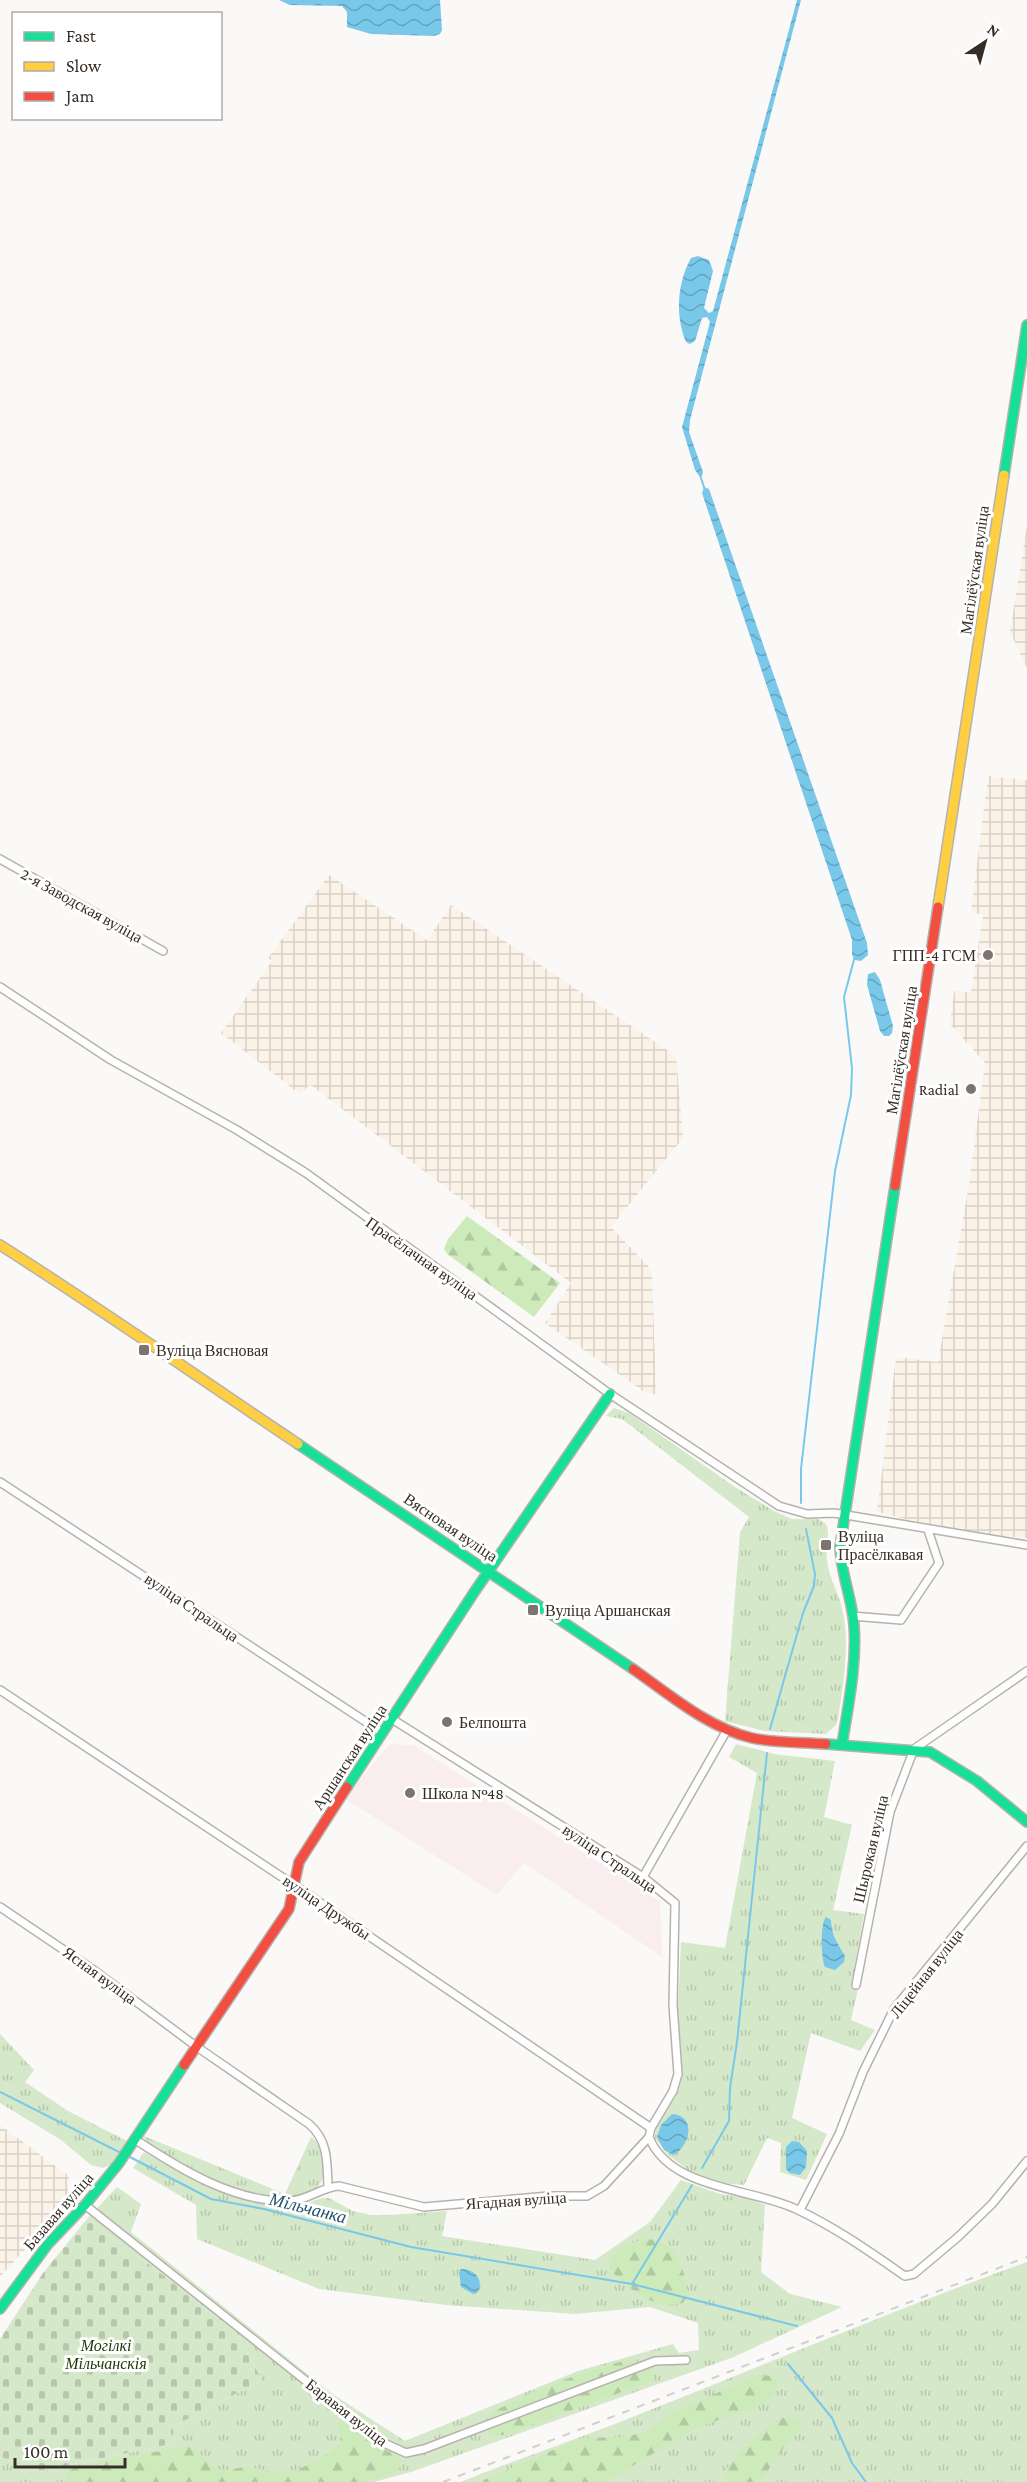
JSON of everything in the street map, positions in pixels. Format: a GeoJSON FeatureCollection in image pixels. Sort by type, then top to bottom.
{"type":"FeatureCollection","features":[{"type":"Feature","properties":{"kind":"street","name":"Магілёўская вуліца"},"geometry":{"type":"LineString","coordinates":[[842,1745],[851,1678],[854,1627],[840,1565],[844,1515],[864,1398],[1027,325]]}},
{"type":"Feature","properties":{"kind":"street","name":"2-я Заводская вуліца"},"geometry":{"type":"LineString","coordinates":[[0,859],[164,951]]}},
{"type":"Feature","properties":{"kind":"street","name":"Прасёлачная вуліца"},"geometry":{"type":"LineString","coordinates":[[0,987],[111,1060],[237,1130],[306,1173],[610,1394],[779,1506],[807,1514],[844,1515],[1027,1545]]}},
{"type":"Feature","properties":{"kind":"street","name":"Вясновая вуліца"},"geometry":{"type":"LineString","coordinates":[[0,1245],[113,1317],[148,1344],[700,1715],[727,1730],[772,1740],[914,1749]]}},
{"type":"Feature","properties":{"kind":"street","name":"Аршанская вуліца"},"geometry":{"type":"LineString","coordinates":[[134,2142],[289,1909],[294,1898],[298,1862],[610,1394]]}},
{"type":"Feature","properties":{"kind":"street","name":"вуліца Стральца"},"geometry":{"type":"LineString","coordinates":[[0,1482],[383,1733]]}},
{"type":"Feature","properties":{"kind":"street"},"geometry":{"type":"LineString","coordinates":[[852,1616],[901,1620],[939,1563],[928,1530]]}},
{"type":"Feature","properties":{"kind":"street"},"geometry":{"type":"LineString","coordinates":[[914,1749],[1027,1671]]}},
{"type":"Feature","properties":{"kind":"street","name":"вуліца Дружбы"},"geometry":{"type":"LineString","coordinates":[[0,1690],[294,1885],[651,2128]]}},
{"type":"Feature","properties":{"kind":"street","name":"вуліца Стральца"},"geometry":{"type":"LineString","coordinates":[[392,1719],[643,1877],[675,1903],[672,2005],[678,2074],[673,2091],[651,2128]]}},
{"type":"Feature","properties":{"kind":"street"},"geometry":{"type":"LineString","coordinates":[[643,1877],[727,1730]]}},
{"type":"Feature","properties":{"kind":"street"},"geometry":{"type":"LineString","coordinates":[[914,1749],[930,1752],[951,1763],[1027,1822]]}},
{"type":"Feature","properties":{"kind":"street","name":"Шырокая вуліца"},"geometry":{"type":"LineString","coordinates":[[856,1985],[890,1812],[914,1749]]}},
{"type":"Feature","properties":{"kind":"street","name":"Ліцейная вуліца"},"geometry":{"type":"LineString","coordinates":[[800,2210],[839,2134],[862,2072],[894,2009],[1027,1846]]}},
{"type":"Feature","properties":{"kind":"street","name":"Ясная вуліца"},"geometry":{"type":"LineString","coordinates":[[0,1906],[95,1971],[197,2048],[317,2130],[327,2156],[328,2188]]}},
{"type":"Feature","properties":{"kind":"street"},"geometry":{"type":"LineString","coordinates":[[651,2128],[650,2137],[656,2149],[690,2177],[719,2188],[772,2200],[800,2210],[852,2240],[905,2276],[914,2274],[958,2238],[992,2204],[1027,2161]]}},
{"type":"Feature","properties":{"kind":"street","name":"Ягадная вуліца"},"geometry":{"type":"LineString","coordinates":[[134,2142],[192,2175],[231,2191],[288,2201],[299,2200],[328,2188],[345,2187],[424,2207],[549,2196],[587,2196],[604,2186],[650,2137]]}},
{"type":"Feature","properties":{"kind":"street","name":"Базавая вуліца"},"geometry":{"type":"LineString","coordinates":[[0,2309],[48,2244],[86,2205],[134,2142]]}},
{"type":"Feature","properties":{"kind":"street","name":"Баравая вуліца"},"geometry":{"type":"LineString","coordinates":[[86,2205],[384,2443],[406,2453],[424,2449],[655,2361],[686,2360]]}},
{"type":"Feature","properties":{"kind":"shaded area"},"geometry":{"type":"Polygon","coordinates":[[[1027,525],[1027,668],[1010,632],[1027,525]]]}},
{"type":"Feature","properties":{"kind":"shaded area"},"geometry":{"type":"Polygon","coordinates":[[[988,776],[1027,780],[1027,1538],[961,1533],[877,1512],[896,1357],[938,1362],[969,1184],[985,1063],[950,1024],[954,991],[971,992],[983,915],[971,912],[988,776]]]}},
{"type":"Feature","properties":{"kind":"shaded area"},"geometry":{"type":"Polygon","coordinates":[[[329,875],[427,940],[451,905],[676,1056],[683,1138],[611,1227],[652,1270],[656,1395],[643,1391],[545,1323],[571,1283],[312,1086],[309,1085],[301,1095],[221,1033],[272,961],[268,958],[329,875]]]}},
{"type":"Feature","properties":{"kind":"shaded area"},"geometry":{"type":"Polygon","coordinates":[[[390,1744],[413,1745],[660,1901],[662,1957],[524,1863],[497,1895],[344,1798],[390,1744]]]}},
{"type":"Feature","properties":{"kind":"shaded area"},"geometry":{"type":"Polygon","coordinates":[[[0,2125],[69,2176],[67,2202],[0,2277],[0,2125]]]}},
{"type":"Feature","properties":{"kind":"green space"},"geometry":{"type":"Polygon","coordinates":[[[467,1216],[560,1283],[534,1317],[447,1254],[444,1249],[448,1239],[467,1216]]]}},
{"type":"Feature","properties":{"kind":"green space"},"geometry":{"type":"Polygon","coordinates":[[[614,1408],[629,1413],[735,1487],[774,1511],[792,1519],[818,1519],[826,1524],[828,1567],[842,1606],[846,1639],[838,1719],[836,1725],[826,1734],[764,1731],[725,1721],[740,1532],[749,1517],[622,1419],[606,1416],[614,1408]]]}},
{"type":"Feature","properties":{"kind":"green space"},"geometry":{"type":"Polygon","coordinates":[[[736,1744],[774,1754],[835,1761],[824,1817],[852,1825],[833,1910],[864,1914],[851,1986],[858,1989],[851,2020],[875,2030],[860,2051],[811,2033],[792,2118],[827,2134],[806,2180],[780,2172],[781,2143],[767,2138],[744,2185],[716,2183],[695,2175],[668,2155],[655,2138],[656,2128],[677,2095],[683,2076],[678,2009],[681,1942],[725,1948],[757,1773],[729,1757],[736,1744]]]}},
{"type":"Feature","properties":{"kind":"green space"},"geometry":{"type":"Polygon","coordinates":[[[0,2034],[34,2070],[25,2082],[68,2111],[127,2141],[111,2164],[103,2168],[91,2165],[61,2140],[0,2103],[0,2034]]]}},
{"type":"Feature","properties":{"kind":"green space"},"geometry":{"type":"Polygon","coordinates":[[[144,2136],[285,2194],[311,2137],[322,2152],[324,2170],[320,2184],[309,2193],[277,2196],[259,2193],[225,2184],[195,2171],[145,2141],[144,2136]]]}},
{"type":"Feature","properties":{"kind":"green space"},"geometry":{"type":"Polygon","coordinates":[[[144,2152],[197,2182],[251,2201],[293,2206],[329,2198],[353,2211],[371,2215],[447,2211],[442,2236],[595,2260],[650,2222],[681,2180],[720,2194],[747,2198],[765,2205],[761,2272],[790,2294],[842,2307],[734,2357],[411,2472],[374,2482],[0,2482],[0,2457],[39,2471],[176,2443],[172,2427],[262,2380],[237,2334],[167,2278],[87,2219],[117,2187],[141,2204],[131,2232],[331,2393],[405,2441],[578,2371],[673,2344],[679,2353],[699,2350],[698,2323],[650,2307],[575,2314],[446,2305],[319,2289],[197,2239],[196,2205],[133,2168],[144,2152]]]}},
{"type":"Feature","properties":{"kind":"green space","name":"Могілкі Мільчанскія"},"geometry":{"type":"Polygon","coordinates":[[[87,2219],[167,2278],[237,2334],[262,2380],[172,2427],[176,2443],[39,2471],[0,2457],[0,2339],[43,2273],[87,2219]]]}},
{"type":"Feature","properties":{"kind":"green space"},"geometry":{"type":"Polygon","coordinates":[[[647,2239],[666,2245],[678,2258],[685,2276],[688,2295],[683,2303],[662,2304],[643,2297],[610,2270],[609,2261],[616,2252],[631,2243],[647,2239]]]}},
{"type":"Feature","properties":{"kind":"green space"},"geometry":{"type":"Polygon","coordinates":[[[1027,2262],[1027,2482],[461,2482],[622,2421],[883,2316],[1027,2262]]]}},
{"type":"Feature","properties":{"kind":"green space"},"geometry":{"type":"Polygon","coordinates":[[[630,2360],[650,2367],[655,2374],[652,2381],[504,2435],[492,2435],[485,2428],[487,2417],[513,2401],[578,2375],[630,2360]]]}},
{"type":"Feature","properties":{"kind":"green space"},"geometry":{"type":"Polygon","coordinates":[[[759,2375],[773,2376],[778,2383],[774,2395],[760,2405],[694,2429],[606,2482],[479,2482],[581,2438],[621,2437],[645,2433],[675,2411],[759,2375]]]}},
{"type":"Feature","properties":{"kind":"green space"},"geometry":{"type":"Polygon","coordinates":[[[788,2416],[800,2422],[800,2429],[762,2479],[758,2482],[728,2482],[724,2475],[733,2459],[772,2425],[788,2416]]]}},
{"type":"Feature","properties":{"kind":"green space"},"geometry":{"type":"Polygon","coordinates":[[[344,2418],[353,2423],[377,2445],[398,2458],[401,2461],[399,2470],[386,2476],[361,2482],[68,2482],[66,2478],[68,2471],[78,2466],[187,2446],[196,2450],[220,2469],[245,2467],[277,2472],[290,2471],[313,2462],[340,2443],[341,2434],[337,2425],[340,2419],[344,2418]]]}},
{"type":"Feature","properties":{"kind":"water"},"geometry":{"type":"Polygon","coordinates":[[[279,0],[440,0],[442,30],[440,34],[434,36],[371,34],[347,27],[347,12],[342,6],[290,5],[279,0]]]}},
{"type":"Feature","properties":{"kind":"water"},"geometry":{"type":"Polygon","coordinates":[[[797,0],[801,0],[690,420],[689,432],[703,472],[700,477],[695,470],[682,427],[710,322],[707,317],[702,318],[695,341],[690,344],[686,342],[680,321],[680,289],[691,258],[698,256],[709,260],[713,271],[704,308],[709,313],[713,311],[797,0]]]}},
{"type":"Feature","properties":{"kind":"water"},"geometry":{"type":"Polygon","coordinates":[[[704,487],[709,489],[867,943],[868,955],[861,961],[855,960],[852,955],[852,940],[702,493],[704,487]]]}},
{"type":"Feature","properties":{"kind":"water"},"geometry":{"type":"Polygon","coordinates":[[[875,972],[880,980],[893,1026],[889,1036],[884,1036],[880,1031],[867,985],[868,974],[875,972]]]}},
{"type":"Feature","properties":{"kind":"water"},"geometry":{"type":"Polygon","coordinates":[[[826,1917],[831,1920],[834,1935],[845,1956],[844,1962],[835,1970],[825,1967],[824,1963],[822,1933],[826,1917]]]}},
{"type":"Feature","properties":{"kind":"water"},"geometry":{"type":"Polygon","coordinates":[[[672,2114],[680,2116],[688,2125],[684,2145],[674,2155],[664,2150],[657,2137],[661,2125],[672,2114]]]}},
{"type":"Feature","properties":{"kind":"water"},"geometry":{"type":"Polygon","coordinates":[[[792,2141],[799,2142],[807,2151],[806,2167],[800,2175],[790,2173],[786,2169],[786,2147],[792,2141]]]}},
{"type":"Feature","properties":{"kind":"water"},"geometry":{"type":"Polygon","coordinates":[[[461,2269],[471,2271],[477,2276],[480,2284],[477,2293],[473,2294],[461,2287],[459,2272],[461,2269]]]}},
{"type":"Feature","properties":{"kind":"waterway"},"geometry":{"type":"LineString","coordinates":[[700,475],[705,490]]}},
{"type":"Feature","properties":{"kind":"waterway"},"geometry":{"type":"LineString","coordinates":[[801,1503],[801,1469],[835,1171],[851,1095],[852,1068],[844,997],[855,956]]}},
{"type":"Feature","properties":{"kind":"waterway"},"geometry":{"type":"LineString","coordinates":[[770,1729],[803,1613],[814,1586],[815,1574],[806,1529]]}},
{"type":"Feature","properties":{"kind":"waterway"},"geometry":{"type":"LineString","coordinates":[[702,2168],[729,2121],[730,2088],[737,2042],[767,1753]]}},
{"type":"Feature","properties":{"kind":"waterway","name":"Мільчанка"},"geometry":{"type":"LineString","coordinates":[[0,2092],[123,2154]]}},
{"type":"Feature","properties":{"kind":"waterway","name":"Мільчанка"},"geometry":{"type":"LineString","coordinates":[[128,2156],[211,2199],[264,2209],[411,2247],[632,2284],[797,2326]]}},
{"type":"Feature","properties":{"kind":"waterway"},"geometry":{"type":"LineString","coordinates":[[632,2284],[692,2185]]}},
{"type":"Feature","properties":{"kind":"waterway"},"geometry":{"type":"LineString","coordinates":[[788,2364],[832,2418],[852,2463],[866,2482]]}},
{"type":"Feature","properties":{"kind":"railway"},"geometry":{"type":"LineString","coordinates":[[443,2482],[1027,2257]]}},
{"type":"Feature","properties":{"kind":"traffic: fast"},"geometry":{"type":"LineString","coordinates":[[1004,475],[1027,325]]}},
{"type":"Feature","properties":{"kind":"traffic: fast"},"geometry":{"type":"LineString","coordinates":[[842,1745],[855,1640],[853,1615],[840,1547],[895,1186]]}},
{"type":"Feature","properties":{"kind":"traffic: fast"},"geometry":{"type":"LineString","coordinates":[[347,1787],[475,1591],[610,1394]]}},
{"type":"Feature","properties":{"kind":"traffic: fast"},"geometry":{"type":"LineString","coordinates":[[298,1444],[633,1669]]}},
{"type":"Feature","properties":{"kind":"traffic: fast"},"geometry":{"type":"LineString","coordinates":[[826,1744],[930,1752],[977,1781],[1027,1822]]}},
{"type":"Feature","properties":{"kind":"traffic: fast"},"geometry":{"type":"LineString","coordinates":[[0,2309],[48,2244],[85,2205],[119,2163],[184,2065]]}},
{"type":"Feature","properties":{"kind":"traffic: slow"},"geometry":{"type":"LineString","coordinates":[[938,907],[1004,475]]}},
{"type":"Feature","properties":{"kind":"traffic: slow"},"geometry":{"type":"LineString","coordinates":[[0,1245],[298,1444]]}},
{"type":"Feature","properties":{"kind":"traffic: jam"},"geometry":{"type":"LineString","coordinates":[[895,1186],[938,907]]}},
{"type":"Feature","properties":{"kind":"traffic: jam"},"geometry":{"type":"LineString","coordinates":[[633,1669],[720,1727],[752,1738],[770,1741],[826,1744]]}},
{"type":"Feature","properties":{"kind":"traffic: jam"},"geometry":{"type":"LineString","coordinates":[[184,2065],[289,1909],[299,1862],[347,1787]]}},
{"type":"Feature","properties":{"kind":"place","name":"ГПП-4 ГСМ"},"geometry":{"type":"Point","coordinates":[988,955]}},
{"type":"Feature","properties":{"kind":"place","name":"Radial"},"geometry":{"type":"Point","coordinates":[971,1089]}},
{"type":"Feature","properties":{"kind":"place","name":"Вуліца Вясновая"},"geometry":{"type":"Point","coordinates":[144,1350]}},
{"type":"Feature","properties":{"kind":"place","name":"Вуліца Прасёлкавая"},"geometry":{"type":"Point","coordinates":[826,1545]}},
{"type":"Feature","properties":{"kind":"place","name":"Вуліца Аршанская"},"geometry":{"type":"Point","coordinates":[533,1610]}},
{"type":"Feature","properties":{"kind":"place","name":"Белпошта"},"geometry":{"type":"Point","coordinates":[447,1722]}},
{"type":"Feature","properties":{"kind":"place","name":"Школа №48"},"geometry":{"type":"Point","coordinates":[410,1793]}}]}
